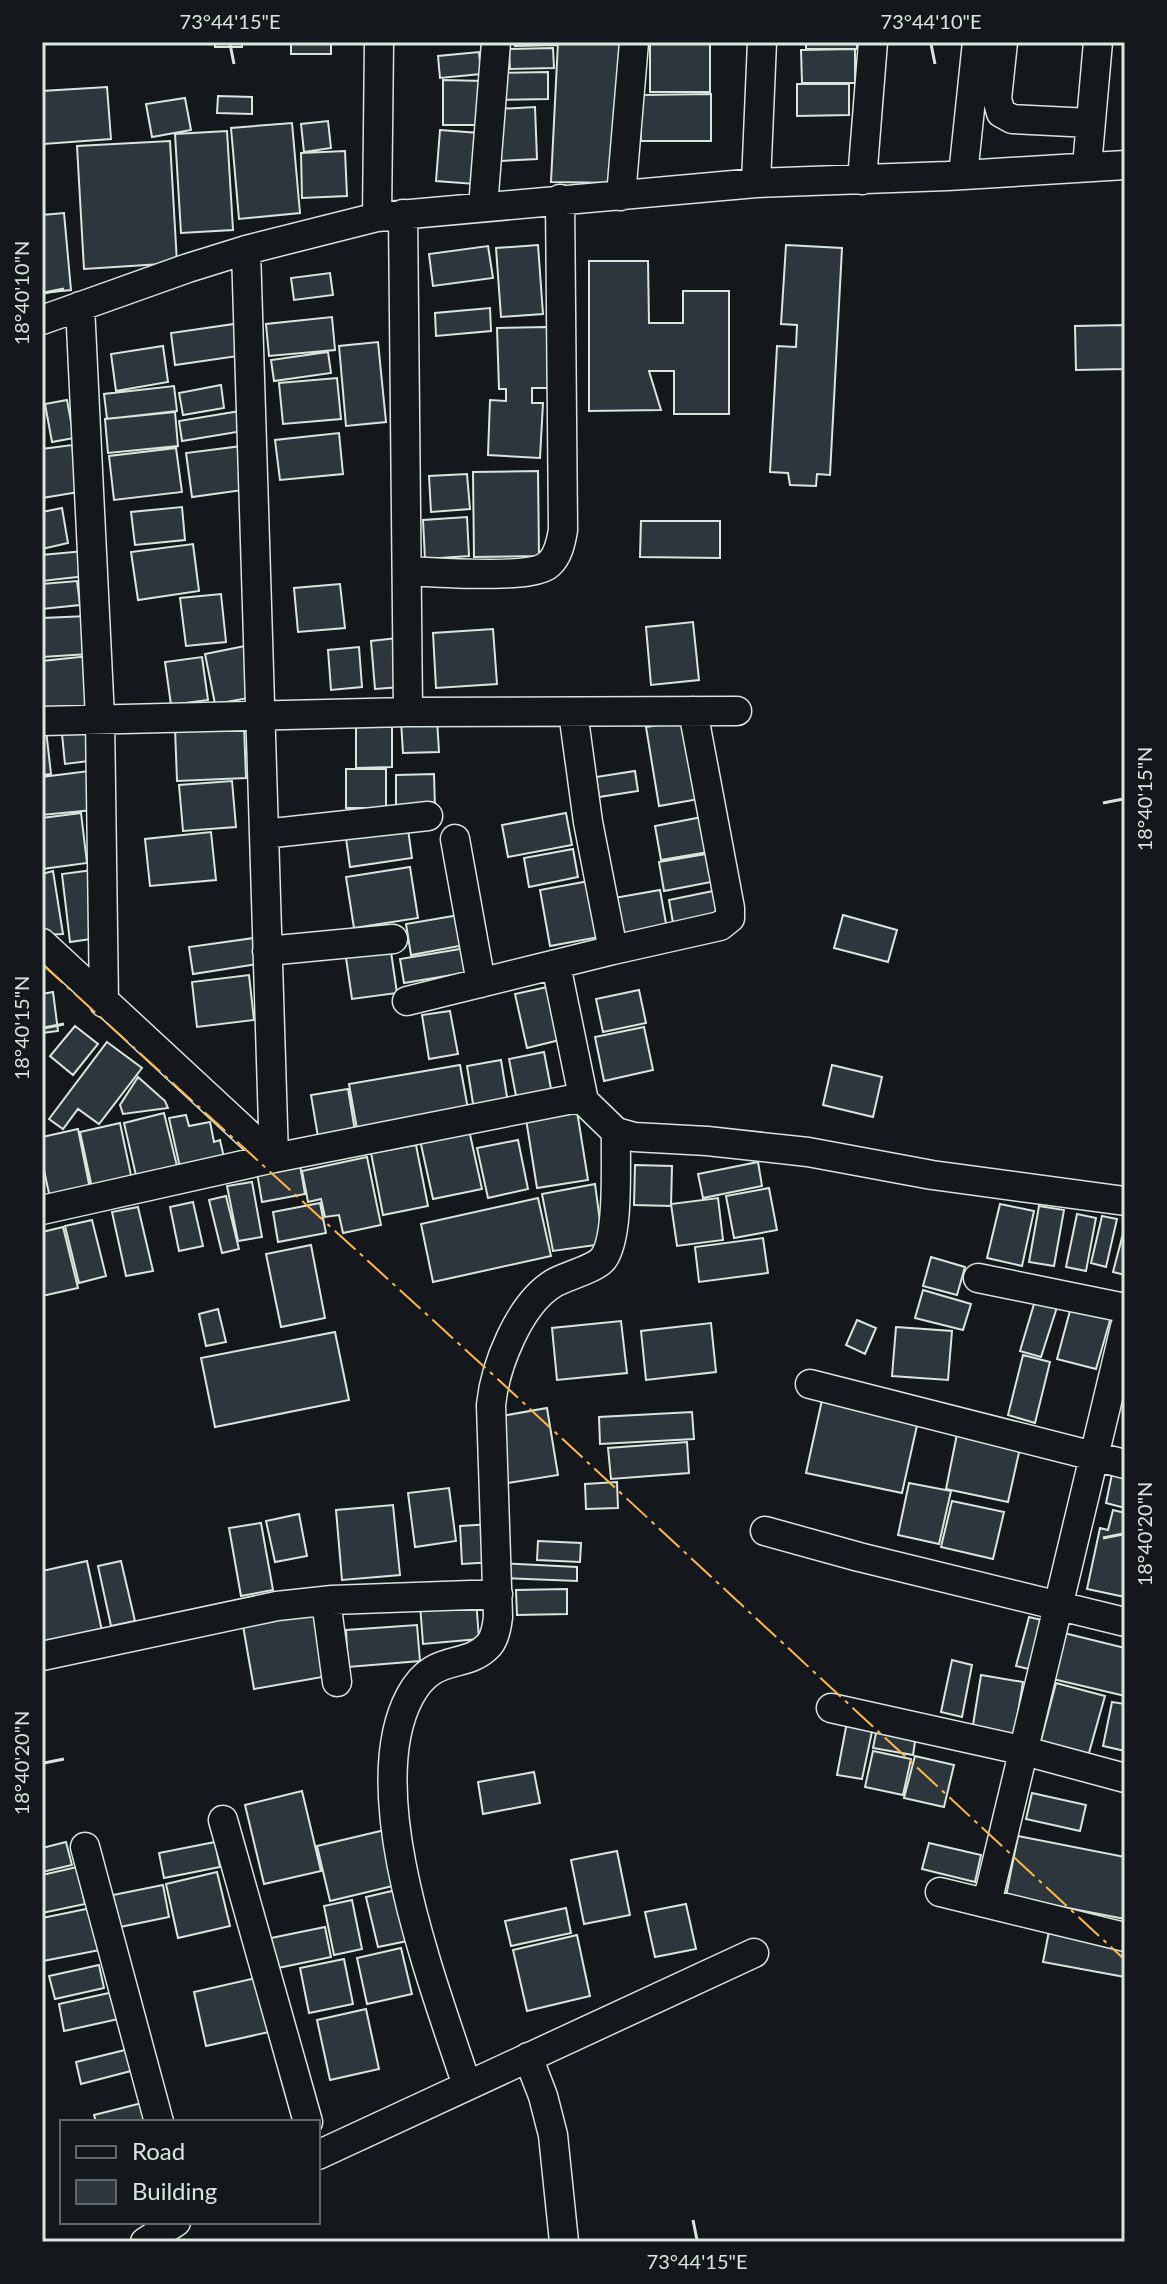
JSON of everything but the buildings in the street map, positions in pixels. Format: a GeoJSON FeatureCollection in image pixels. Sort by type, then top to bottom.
{"type":"FeatureCollection","features":[{"type":"Feature","properties":{"kind":"street"},"geometry":{"type":"LineString","coordinates":[[379,42],[407,571],[408,712]]}},
{"type":"Feature","properties":{"kind":"street"},"geometry":{"type":"LineString","coordinates":[[483,207],[496,42]]}},
{"type":"Feature","properties":{"kind":"street"},"geometry":{"type":"LineString","coordinates":[[621,196],[634,42]]}},
{"type":"Feature","properties":{"kind":"street"},"geometry":{"type":"LineString","coordinates":[[756,183],[762,42]]}},
{"type":"Feature","properties":{"kind":"street"},"geometry":{"type":"LineString","coordinates":[[862,180],[873,42]]}},
{"type":"Feature","properties":{"kind":"street"},"geometry":{"type":"LineString","coordinates":[[963,175],[977,42]]}},
{"type":"Feature","properties":{"kind":"street"},"geometry":{"type":"LineString","coordinates":[[1003,42],[997,99],[1001,113],[1012,119],[1090,123]]}},
{"type":"Feature","properties":{"kind":"street"},"geometry":{"type":"LineString","coordinates":[[1087,166],[1098,42]]}},
{"type":"Feature","properties":{"kind":"street"},"geometry":{"type":"LineString","coordinates":[[42,320],[246,250],[390,216],[756,183],[1125,165]]}},
{"type":"Feature","properties":{"kind":"street"},"geometry":{"type":"LineString","coordinates":[[407,571],[528,573],[549,565],[559,548],[563,530],[560,199]]}},
{"type":"Feature","properties":{"kind":"street"},"geometry":{"type":"LineString","coordinates":[[246,250],[274,1158]]}},
{"type":"Feature","properties":{"kind":"street"},"geometry":{"type":"LineString","coordinates":[[80,306],[100,718],[104,1003]]}},
{"type":"Feature","properties":{"kind":"street"},"geometry":{"type":"LineString","coordinates":[[407,1001],[720,926],[730,918],[693,711]]}},
{"type":"Feature","properties":{"kind":"street"},"geometry":{"type":"LineString","coordinates":[[42,721],[408,712],[737,711]]}},
{"type":"Feature","properties":{"kind":"street"},"geometry":{"type":"LineString","coordinates":[[573,712],[588,822],[613,950]]}},
{"type":"Feature","properties":{"kind":"street"},"geometry":{"type":"LineString","coordinates":[[264,834],[428,816]]}},
{"type":"Feature","properties":{"kind":"street"},"geometry":{"type":"LineString","coordinates":[[455,839],[481,983]]}},
{"type":"Feature","properties":{"kind":"street"},"geometry":{"type":"LineString","coordinates":[[267,951],[393,939]]}},
{"type":"Feature","properties":{"kind":"street"},"geometry":{"type":"LineString","coordinates":[[42,943],[274,1158]]}},
{"type":"Feature","properties":{"kind":"street"},"geometry":{"type":"LineString","coordinates":[[556,965],[584,1101],[616,1132],[634,1137],[808,1152],[932,1175],[1125,1201]]}},
{"type":"Feature","properties":{"kind":"street"},"geometry":{"type":"LineString","coordinates":[[42,1210],[274,1158],[563,1101],[584,1101]]}},
{"type":"Feature","properties":{"kind":"street"},"geometry":{"type":"LineString","coordinates":[[467,2086],[410,1906],[398,1850],[393,1789],[396,1737],[405,1705],[416,1685],[429,1672],[444,1663],[468,1658],[489,1645],[498,1617],[491,1405],[493,1386],[520,1320],[535,1298],[553,1284],[602,1260],[610,1243],[615,1212],[616,1132]]}},
{"type":"Feature","properties":{"kind":"street"},"geometry":{"type":"LineString","coordinates":[[978,1278],[1125,1308]]}},
{"type":"Feature","properties":{"kind":"street"},"geometry":{"type":"LineString","coordinates":[[987,1903],[1021,1750],[1059,1606],[1125,1327]]}},
{"type":"Feature","properties":{"kind":"street"},"geometry":{"type":"LineString","coordinates":[[810,1384],[1125,1464]]}},
{"type":"Feature","properties":{"kind":"street"},"geometry":{"type":"LineString","coordinates":[[765,1531],[1125,1622]]}},
{"type":"Feature","properties":{"kind":"street"},"geometry":{"type":"LineString","coordinates":[[42,1656],[263,1608],[326,1601],[498,1594]]}},
{"type":"Feature","properties":{"kind":"street"},"geometry":{"type":"LineString","coordinates":[[326,1601],[337,1682]]}},
{"type":"Feature","properties":{"kind":"street"},"geometry":{"type":"LineString","coordinates":[[831,1708],[1021,1750],[1125,1778]]}},
{"type":"Feature","properties":{"kind":"street"},"geometry":{"type":"LineString","coordinates":[[223,1820],[307,2120]]}},
{"type":"Feature","properties":{"kind":"street"},"geometry":{"type":"LineString","coordinates":[[85,1847],[158,2120]]}},
{"type":"Feature","properties":{"kind":"street"},"geometry":{"type":"LineString","coordinates":[[940,1892],[1125,1937]]}},
{"type":"Feature","properties":{"kind":"street"},"geometry":{"type":"LineString","coordinates":[[320,2154],[754,1953]]}},
{"type":"Feature","properties":{"kind":"street"},"geometry":{"type":"LineString","coordinates":[[528,2057],[553,2135],[564,2242]]}},
{"type":"Feature","properties":{"kind":"street"},"geometry":{"type":"LineString","coordinates":[[145,2242],[173,2224]]}},
{"type":"Feature","properties":{"kind":"power"},"geometry":{"type":"LineString","coordinates":[[42,964],[502,1383],[1125,1960]]}}]}
